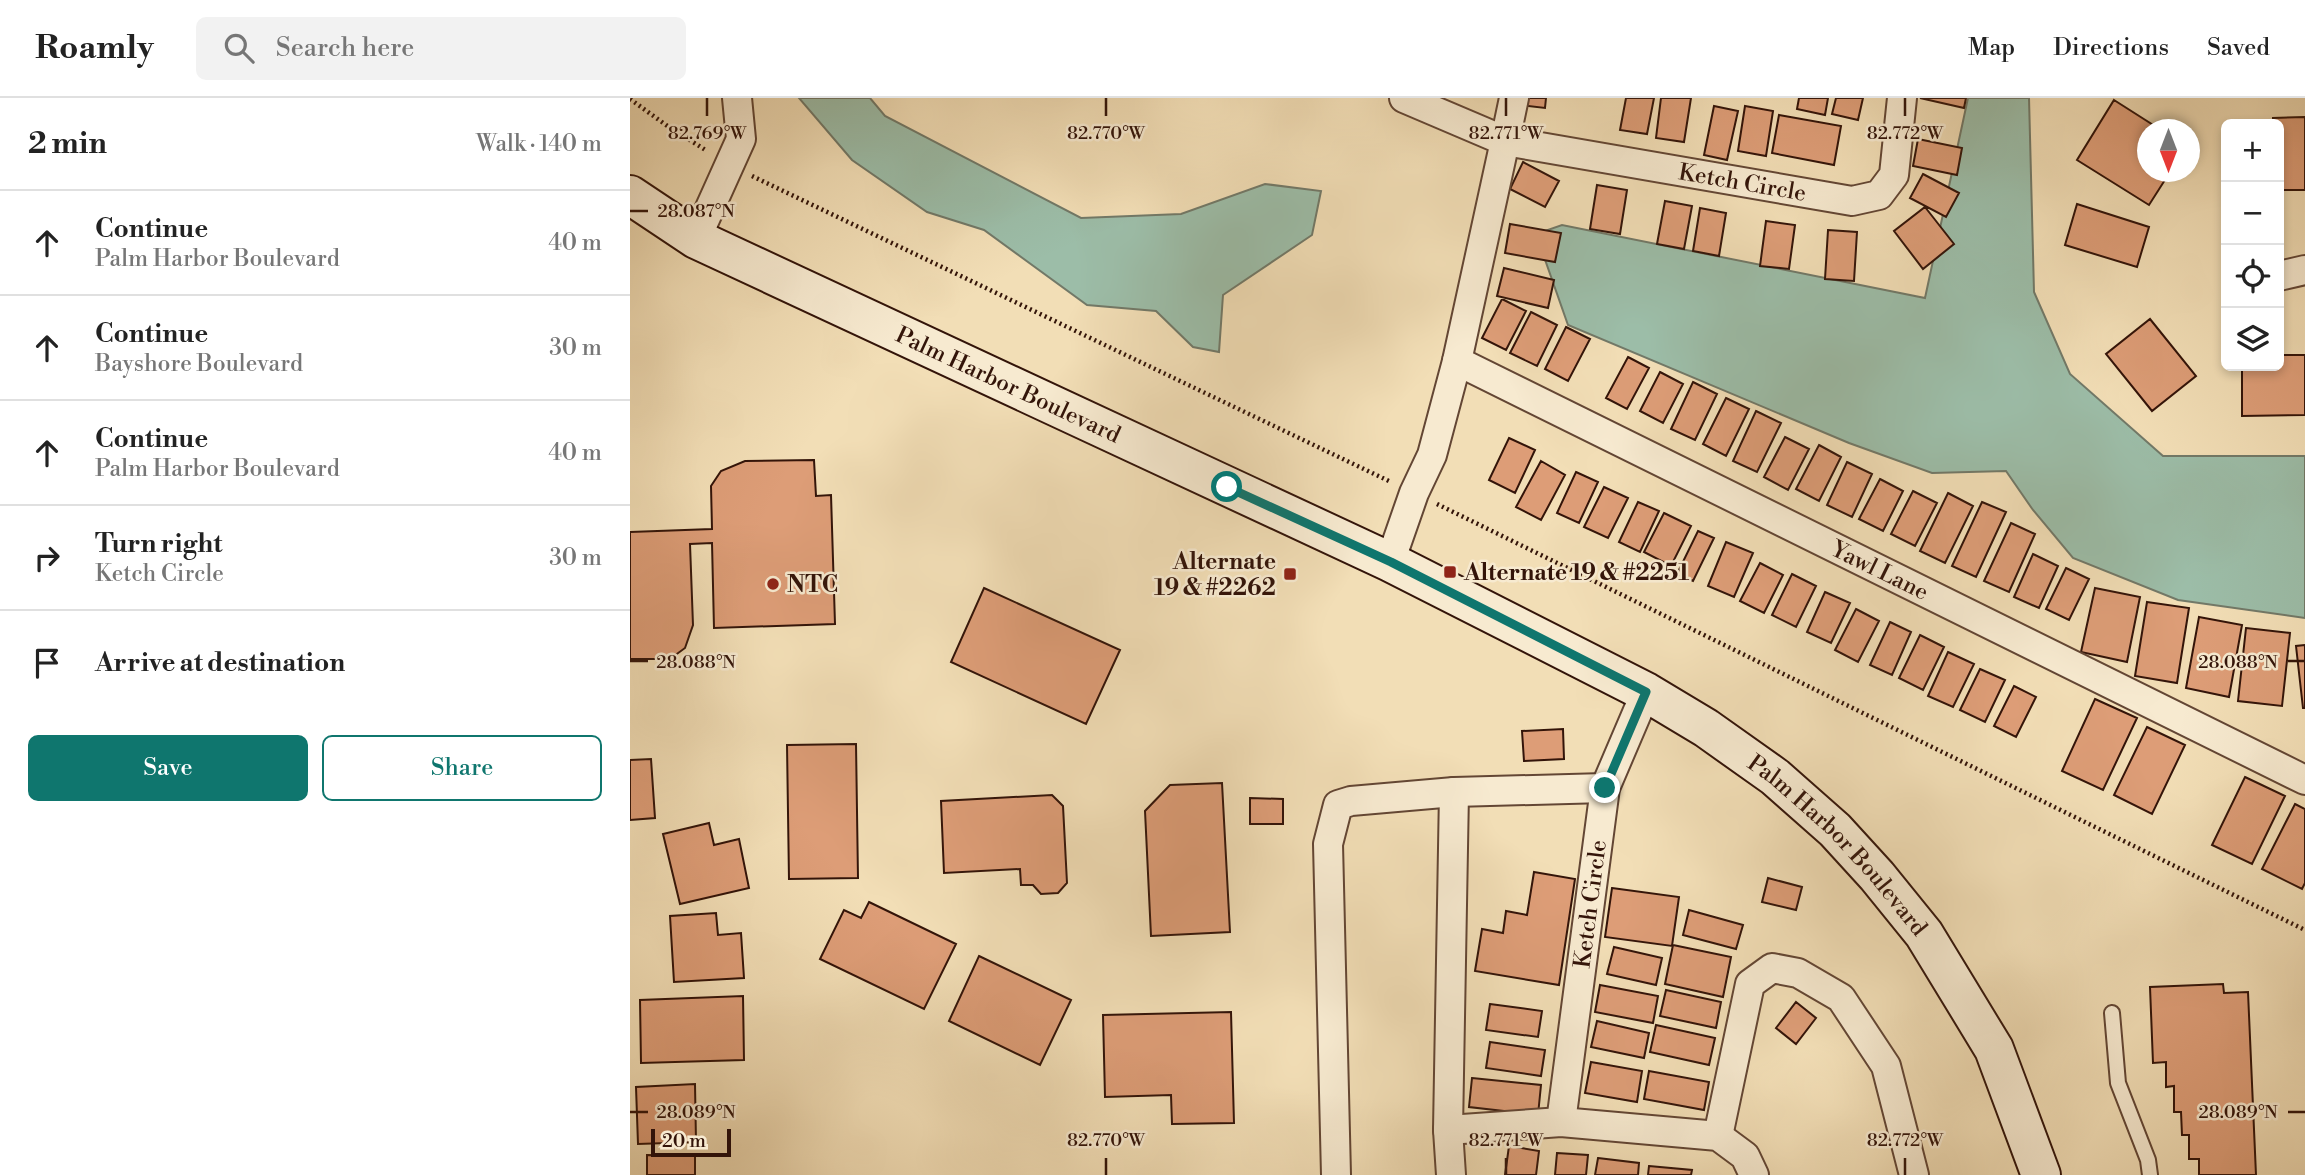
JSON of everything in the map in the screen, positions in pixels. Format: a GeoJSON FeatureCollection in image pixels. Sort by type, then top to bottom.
{"type":"FeatureCollection","features":[{"type":"Feature","properties":{"kind":"main road","name":"Palm Harbor Boulevard"},"geometry":{"type":"LineString","coordinates":[[630,195],[695,239],[1391,562],[1646,692],[1706,728],[1775,777],[1835,830],[1924,934],[1994,1049],[2041,1175]]}},
{"type":"Feature","properties":{"kind":"street"},"geometry":{"type":"LineString","coordinates":[[695,239],[741,139],[737,98]]}},
{"type":"Feature","properties":{"kind":"street","name":"Ketch Circle"},"geometry":{"type":"LineString","coordinates":[[1404,98],[1505,141],[1852,201],[1879,195],[1894,176],[1902,98]]}},
{"type":"Feature","properties":{"kind":"street"},"geometry":{"type":"LineString","coordinates":[[1391,562],[1432,455],[1457,362],[1514,98]]}},
{"type":"Feature","properties":{"kind":"street"},"geometry":{"type":"LineString","coordinates":[[2284,275],[2305,270]]}},
{"type":"Feature","properties":{"kind":"street","name":"Yawl Lane"},"geometry":{"type":"LineString","coordinates":[[1457,362],[2300,771]]}},
{"type":"Feature","properties":{"kind":"street","name":"Ketch Circle"},"geometry":{"type":"LineString","coordinates":[[1562,1122],[1605,788],[1646,692]]}},
{"type":"Feature","properties":{"kind":"street"},"geometry":{"type":"LineString","coordinates":[[1336,1175],[1328,844],[1338,805],[1351,801],[1454,792],[1605,788]]}},
{"type":"Feature","properties":{"kind":"street"},"geometry":{"type":"LineString","coordinates":[[1451,1175],[1448,1130],[1454,792]]}},
{"type":"Feature","properties":{"kind":"street"},"geometry":{"type":"LineString","coordinates":[[1718,1136],[1750,984],[1772,968],[1798,973],[1841,998],[1886,1066],[1914,1175]]}},
{"type":"Feature","properties":{"kind":"street"},"geometry":{"type":"LineString","coordinates":[[1448,1130],[1562,1122],[1718,1136],[1745,1156],[1754,1175]]}},
{"type":"Feature","properties":{"kind":"lane"},"geometry":{"type":"LineString","coordinates":[[2112,1013],[2118,1083],[2148,1160],[2150,1175]]}},
{"type":"Feature","properties":{"kind":"path"},"geometry":{"type":"LineString","coordinates":[[630,99],[729,165],[1415,494],[2305,930]]}},
{"type":"Feature","properties":{"kind":"shaded area"},"geometry":{"type":"Polygon","coordinates":[[[799,98],[870,98],[885,116],[1081,218],[1181,214],[1265,184],[1321,191],[1312,235],[1223,295],[1219,352],[1193,347],[1156,311],[1087,305],[984,230],[927,212],[852,160],[799,98]]]}},
{"type":"Feature","properties":{"kind":"shaded area"},"geometry":{"type":"Polygon","coordinates":[[[1968,98],[2029,98],[2034,292],[2070,374],[2163,456],[2305,456],[2305,618],[2178,600],[2073,558],[2033,510],[2006,471],[1932,473],[1849,443],[1568,325],[1536,234],[1562,225],[1925,298],[1968,98]]]}},
{"type":"Feature","properties":{"kind":"building"},"geometry":{"type":"Polygon","coordinates":[[[1520,98],[1546,98],[1545,108],[1519,105],[1520,98]]]}},
{"type":"Feature","properties":{"kind":"building"},"geometry":{"type":"Polygon","coordinates":[[[1626,98],[1654,98],[1647,134],[1620,130],[1626,98]]]}},
{"type":"Feature","properties":{"kind":"building"},"geometry":{"type":"Polygon","coordinates":[[[1661,98],[1691,98],[1684,142],[1656,138],[1661,98]]]}},
{"type":"Feature","properties":{"kind":"building"},"geometry":{"type":"Polygon","coordinates":[[[1799,98],[1828,98],[1825,115],[1797,109],[1799,98]]]}},
{"type":"Feature","properties":{"kind":"building"},"geometry":{"type":"Polygon","coordinates":[[[1836,98],[1863,98],[1858,120],[1832,114],[1836,98]]]}},
{"type":"Feature","properties":{"kind":"building"},"geometry":{"type":"Polygon","coordinates":[[[1920,98],[1966,98],[1964,108],[1920,98]]]}},
{"type":"Feature","properties":{"kind":"building"},"geometry":{"type":"Polygon","coordinates":[[[2114,100],[2144,119],[2137,119],[2137,182],[2164,182],[2149,205],[2077,160],[2114,100]]]}},
{"type":"Feature","properties":{"kind":"building"},"geometry":{"type":"Polygon","coordinates":[[[1714,106],[1738,111],[1727,160],[1704,155],[1714,106]]]}},
{"type":"Feature","properties":{"kind":"building"},"geometry":{"type":"Polygon","coordinates":[[[1745,106],[1773,111],[1766,156],[1738,151],[1745,106]]]}},
{"type":"Feature","properties":{"kind":"building"},"geometry":{"type":"Polygon","coordinates":[[[1779,115],[1841,126],[1834,165],[1772,153],[1779,115]]]}},
{"type":"Feature","properties":{"kind":"building"},"geometry":{"type":"Polygon","coordinates":[[[2305,117],[2305,190],[2284,190],[2284,119],[2273,118],[2305,117]]]}},
{"type":"Feature","properties":{"kind":"building"},"geometry":{"type":"Polygon","coordinates":[[[1918,139],[1962,148],[1957,175],[1913,166],[1918,139]]]}},
{"type":"Feature","properties":{"kind":"building"},"geometry":{"type":"Polygon","coordinates":[[[1523,162],[1559,181],[1545,207],[1510,189],[1523,162]]]}},
{"type":"Feature","properties":{"kind":"building"},"geometry":{"type":"Polygon","coordinates":[[[1923,174],[1959,193],[1946,217],[1910,198],[1923,174]]]}},
{"type":"Feature","properties":{"kind":"building"},"geometry":{"type":"Polygon","coordinates":[[[1597,185],[1627,190],[1620,234],[1590,229],[1597,185]]]}},
{"type":"Feature","properties":{"kind":"building"},"geometry":{"type":"Polygon","coordinates":[[[1665,201],[1692,206],[1684,249],[1657,244],[1665,201]]]}},
{"type":"Feature","properties":{"kind":"building"},"geometry":{"type":"Polygon","coordinates":[[[2077,204],[2149,227],[2137,267],[2065,245],[2077,204]]]}},
{"type":"Feature","properties":{"kind":"building"},"geometry":{"type":"Polygon","coordinates":[[[1925,207],[1954,244],[1923,269],[1894,231],[1925,207]]]}},
{"type":"Feature","properties":{"kind":"building"},"geometry":{"type":"Polygon","coordinates":[[[1700,208],[1726,213],[1719,256],[1693,251],[1700,208]]]}},
{"type":"Feature","properties":{"kind":"building"},"geometry":{"type":"Polygon","coordinates":[[[1766,221],[1795,225],[1789,269],[1760,266],[1766,221]]]}},
{"type":"Feature","properties":{"kind":"building"},"geometry":{"type":"Polygon","coordinates":[[[1510,224],[1561,233],[1555,262],[1505,253],[1510,224]]]}},
{"type":"Feature","properties":{"kind":"building"},"geometry":{"type":"Polygon","coordinates":[[[1828,230],[1857,232],[1854,281],[1825,279],[1828,230]]]}},
{"type":"Feature","properties":{"kind":"building"},"geometry":{"type":"Polygon","coordinates":[[[1504,268],[1554,280],[1548,308],[1497,296],[1504,268]]]}},
{"type":"Feature","properties":{"kind":"building"},"geometry":{"type":"Polygon","coordinates":[[[1502,299],[1526,311],[1506,350],[1482,338],[1502,299]]]}},
{"type":"Feature","properties":{"kind":"building"},"geometry":{"type":"Polygon","coordinates":[[[1531,312],[1557,325],[1537,366],[1510,353],[1531,312]]]}},
{"type":"Feature","properties":{"kind":"building"},"geometry":{"type":"Polygon","coordinates":[[[2150,319],[2196,376],[2152,411],[2106,354],[2150,319]]]}},
{"type":"Feature","properties":{"kind":"building"},"geometry":{"type":"Polygon","coordinates":[[[1566,327],[1590,339],[1568,381],[1545,369],[1566,327]]]}},
{"type":"Feature","properties":{"kind":"building"},"geometry":{"type":"Polygon","coordinates":[[[2284,355],[2305,355],[2305,415],[2242,416],[2242,371],[2284,371],[2284,355]]]}},
{"type":"Feature","properties":{"kind":"building"},"geometry":{"type":"Polygon","coordinates":[[[1628,357],[1649,368],[1627,409],[1606,398],[1628,357]]]}},
{"type":"Feature","properties":{"kind":"building"},"geometry":{"type":"Polygon","coordinates":[[[1660,372],[1683,384],[1663,423],[1640,411],[1660,372]]]}},
{"type":"Feature","properties":{"kind":"building"},"geometry":{"type":"Polygon","coordinates":[[[1693,382],[1717,394],[1695,440],[1671,429],[1693,382]]]}},
{"type":"Feature","properties":{"kind":"building"},"geometry":{"type":"Polygon","coordinates":[[[1726,398],[1749,409],[1726,456],[1703,444],[1726,398]]]}},
{"type":"Feature","properties":{"kind":"building"},"geometry":{"type":"Polygon","coordinates":[[[1756,411],[1781,423],[1757,472],[1733,461],[1756,411]]]}},
{"type":"Feature","properties":{"kind":"building"},"geometry":{"type":"Polygon","coordinates":[[[1785,437],[1809,449],[1788,490],[1764,477],[1785,437]]]}},
{"type":"Feature","properties":{"kind":"building"},"geometry":{"type":"Polygon","coordinates":[[[1509,438],[1535,450],[1515,493],[1489,480],[1509,438]]]}},
{"type":"Feature","properties":{"kind":"building"},"geometry":{"type":"Polygon","coordinates":[[[1819,445],[1841,457],[1819,501],[1796,489],[1819,445]]]}},
{"type":"Feature","properties":{"kind":"building","name":"NTC"},"geometry":{"type":"Polygon","coordinates":[[[814,460],[816,496],[831,495],[835,624],[714,628],[712,543],[690,544],[693,625],[685,648],[670,659],[630,659],[630,532],[712,529],[711,486],[721,471],[745,461],[814,460]]]}},
{"type":"Feature","properties":{"kind":"building"},"geometry":{"type":"Polygon","coordinates":[[[1541,461],[1565,475],[1541,520],[1516,507],[1541,461]]]}},
{"type":"Feature","properties":{"kind":"building"},"geometry":{"type":"Polygon","coordinates":[[[1847,462],[1872,474],[1852,517],[1827,505],[1847,462]]]}},
{"type":"Feature","properties":{"kind":"building"},"geometry":{"type":"Polygon","coordinates":[[[1576,472],[1598,482],[1579,523],[1557,513],[1576,472]]]}},
{"type":"Feature","properties":{"kind":"building"},"geometry":{"type":"Polygon","coordinates":[[[1880,479],[1903,491],[1883,531],[1859,519],[1880,479]]]}},
{"type":"Feature","properties":{"kind":"building"},"geometry":{"type":"Polygon","coordinates":[[[1604,487],[1628,498],[1608,538],[1584,527],[1604,487]]]}},
{"type":"Feature","properties":{"kind":"building"},"geometry":{"type":"Polygon","coordinates":[[[1913,491],[1937,503],[1915,546],[1891,534],[1913,491]]]}},
{"type":"Feature","properties":{"kind":"building"},"geometry":{"type":"Polygon","coordinates":[[[1948,493],[1973,506],[1945,563],[1920,551],[1948,493]]]}},
{"type":"Feature","properties":{"kind":"building"},"geometry":{"type":"Polygon","coordinates":[[[1638,502],[1659,511],[1640,552],[1619,542],[1638,502]]]}},
{"type":"Feature","properties":{"kind":"building"},"geometry":{"type":"Polygon","coordinates":[[[1982,502],[2006,512],[1976,577],[1952,566],[1982,502]]]}},
{"type":"Feature","properties":{"kind":"building"},"geometry":{"type":"Polygon","coordinates":[[[1664,513],[1691,526],[1671,566],[1644,552],[1664,513]]]}},
{"type":"Feature","properties":{"kind":"building"},"geometry":{"type":"Polygon","coordinates":[[[2011,523],[2035,534],[2009,592],[1984,581],[2011,523]]]}},
{"type":"Feature","properties":{"kind":"building"},"geometry":{"type":"Polygon","coordinates":[[[1698,531],[1714,538],[1693,581],[1677,574],[1698,531]]]}},
{"type":"Feature","properties":{"kind":"building"},"geometry":{"type":"Polygon","coordinates":[[[1726,542],[1753,553],[1734,597],[1708,586],[1726,542]]]}},
{"type":"Feature","properties":{"kind":"building"},"geometry":{"type":"Polygon","coordinates":[[[2033,554],[2058,566],[2039,608],[2014,597],[2033,554]]]}},
{"type":"Feature","properties":{"kind":"building"},"geometry":{"type":"Polygon","coordinates":[[[1760,563],[1783,575],[1764,613],[1740,601],[1760,563]]]}},
{"type":"Feature","properties":{"kind":"building"},"geometry":{"type":"Polygon","coordinates":[[[2066,568],[2089,579],[2069,620],[2046,609],[2066,568]]]}},
{"type":"Feature","properties":{"kind":"building"},"geometry":{"type":"Polygon","coordinates":[[[1792,574],[1816,586],[1796,627],[1772,615],[1792,574]]]}},
{"type":"Feature","properties":{"kind":"building"},"geometry":{"type":"Polygon","coordinates":[[[984,588],[1120,650],[1086,724],[951,662],[984,588]]]}},
{"type":"Feature","properties":{"kind":"building"},"geometry":{"type":"Polygon","coordinates":[[[2095,588],[2140,597],[2127,662],[2081,652],[2095,588]]]}},
{"type":"Feature","properties":{"kind":"building"},"geometry":{"type":"Polygon","coordinates":[[[1825,592],[1850,603],[1831,643],[1807,632],[1825,592]]]}},
{"type":"Feature","properties":{"kind":"building"},"geometry":{"type":"Polygon","coordinates":[[[2147,602],[2189,608],[2177,683],[2135,676],[2147,602]]]}},
{"type":"Feature","properties":{"kind":"building"},"geometry":{"type":"Polygon","coordinates":[[[1856,609],[1879,621],[1858,662],[1835,650],[1856,609]]]}},
{"type":"Feature","properties":{"kind":"building"},"geometry":{"type":"Polygon","coordinates":[[[2199,617],[2242,625],[2229,697],[2186,688],[2199,617]]]}},
{"type":"Feature","properties":{"kind":"building"},"geometry":{"type":"Polygon","coordinates":[[[1890,622],[1911,632],[1892,675],[1870,665],[1890,622]]]}},
{"type":"Feature","properties":{"kind":"building"},"geometry":{"type":"Polygon","coordinates":[[[2246,628],[2290,633],[2282,706],[2238,701],[2246,628]]]}},
{"type":"Feature","properties":{"kind":"building"},"geometry":{"type":"Polygon","coordinates":[[[1920,635],[1944,647],[1923,690],[1899,678],[1920,635]]]}},
{"type":"Feature","properties":{"kind":"building"},"geometry":{"type":"Polygon","coordinates":[[[2305,645],[2305,708],[2303,708],[2296,646],[2305,645]]]}},
{"type":"Feature","properties":{"kind":"building"},"geometry":{"type":"Polygon","coordinates":[[[1948,652],[1974,664],[1953,707],[1928,696],[1948,652]]]}},
{"type":"Feature","properties":{"kind":"building"},"geometry":{"type":"Polygon","coordinates":[[[1980,669],[2005,680],[1985,722],[1960,710],[1980,669]]]}},
{"type":"Feature","properties":{"kind":"building"},"geometry":{"type":"Polygon","coordinates":[[[2014,686],[2036,697],[2016,737],[1994,726],[2014,686]]]}},
{"type":"Feature","properties":{"kind":"building"},"geometry":{"type":"Polygon","coordinates":[[[2095,699],[2137,718],[2103,790],[2062,771],[2095,699]]]}},
{"type":"Feature","properties":{"kind":"building"},"geometry":{"type":"Polygon","coordinates":[[[2147,727],[2185,745],[2152,814],[2114,795],[2147,727]]]}},
{"type":"Feature","properties":{"kind":"building"},"geometry":{"type":"Polygon","coordinates":[[[1563,729],[1564,759],[1524,761],[1522,731],[1563,729]]]}},
{"type":"Feature","properties":{"kind":"building"},"geometry":{"type":"Polygon","coordinates":[[[856,744],[858,878],[789,879],[787,745],[856,744]]]}},
{"type":"Feature","properties":{"kind":"building"},"geometry":{"type":"Polygon","coordinates":[[[651,759],[655,818],[630,820],[630,760],[651,759]]]}},
{"type":"Feature","properties":{"kind":"building"},"geometry":{"type":"Polygon","coordinates":[[[2245,777],[2285,796],[2252,864],[2212,845],[2245,777]]]}},
{"type":"Feature","properties":{"kind":"building"},"geometry":{"type":"Polygon","coordinates":[[[1222,783],[1230,932],[1151,936],[1145,811],[1170,785],[1222,783]]]}},
{"type":"Feature","properties":{"kind":"building"},"geometry":{"type":"Polygon","coordinates":[[[1052,795],[1063,806],[1067,883],[1058,893],[1041,894],[1033,885],[1021,885],[1020,869],[944,873],[941,801],[1052,795]]]}},
{"type":"Feature","properties":{"kind":"building"},"geometry":{"type":"Polygon","coordinates":[[[1250,798],[1283,799],[1283,824],[1250,824],[1250,798]]]}},
{"type":"Feature","properties":{"kind":"building"},"geometry":{"type":"Polygon","coordinates":[[[2295,804],[2305,809],[2305,883],[2302,889],[2262,869],[2295,804]]]}},
{"type":"Feature","properties":{"kind":"building"},"geometry":{"type":"Polygon","coordinates":[[[709,823],[714,845],[739,839],[749,888],[680,904],[663,834],[709,823]]]}},
{"type":"Feature","properties":{"kind":"building"},"geometry":{"type":"Polygon","coordinates":[[[1534,872],[1575,879],[1559,985],[1475,971],[1482,929],[1503,933],[1506,911],[1527,915],[1534,872]]]}},
{"type":"Feature","properties":{"kind":"building"},"geometry":{"type":"Polygon","coordinates":[[[1768,878],[1802,887],[1796,910],[1762,902],[1768,878]]]}},
{"type":"Feature","properties":{"kind":"building"},"geometry":{"type":"Polygon","coordinates":[[[1612,888],[1679,897],[1672,946],[1605,937],[1612,888]]]}},
{"type":"Feature","properties":{"kind":"building"},"geometry":{"type":"Polygon","coordinates":[[[869,902],[956,944],[924,1009],[820,959],[844,910],[861,918],[869,902]]]}},
{"type":"Feature","properties":{"kind":"building"},"geometry":{"type":"Polygon","coordinates":[[[1689,910],[1743,925],[1736,949],[1683,935],[1689,910]]]}},
{"type":"Feature","properties":{"kind":"building"},"geometry":{"type":"Polygon","coordinates":[[[716,913],[718,935],[741,933],[744,978],[674,982],[670,916],[716,913]]]}},
{"type":"Feature","properties":{"kind":"building"},"geometry":{"type":"Polygon","coordinates":[[[1673,945],[1731,957],[1723,997],[1665,984],[1673,945]]]}},
{"type":"Feature","properties":{"kind":"building"},"geometry":{"type":"Polygon","coordinates":[[[1614,947],[1662,958],[1656,985],[1607,974],[1614,947]]]}},
{"type":"Feature","properties":{"kind":"building"},"geometry":{"type":"Polygon","coordinates":[[[979,956],[1071,1000],[1040,1065],[949,1021],[979,956]]]}},
{"type":"Feature","properties":{"kind":"building"},"geometry":{"type":"Polygon","coordinates":[[[2223,984],[2224,993],[2248,992],[2256,1175],[2199,1175],[2199,1159],[2189,1159],[2189,1135],[2182,1135],[2181,1112],[2174,1112],[2174,1086],[2166,1087],[2166,1062],[2153,1063],[2150,987],[2223,984]]]}},
{"type":"Feature","properties":{"kind":"building"},"geometry":{"type":"Polygon","coordinates":[[[1600,985],[1658,996],[1653,1023],[1595,1012],[1600,985]]]}},
{"type":"Feature","properties":{"kind":"building"},"geometry":{"type":"Polygon","coordinates":[[[1666,990],[1721,1002],[1716,1028],[1660,1016],[1666,990]]]}},
{"type":"Feature","properties":{"kind":"building"},"geometry":{"type":"Polygon","coordinates":[[[743,996],[744,1060],[641,1063],[640,1000],[743,996]]]}},
{"type":"Feature","properties":{"kind":"building"},"geometry":{"type":"Polygon","coordinates":[[[1796,1002],[1816,1018],[1796,1044],[1776,1028],[1796,1002]]]}},
{"type":"Feature","properties":{"kind":"building"},"geometry":{"type":"Polygon","coordinates":[[[1490,1004],[1542,1011],[1538,1037],[1486,1030],[1490,1004]]]}},
{"type":"Feature","properties":{"kind":"building"},"geometry":{"type":"Polygon","coordinates":[[[1231,1012],[1234,1123],[1172,1124],[1171,1095],[1105,1097],[1103,1015],[1231,1012]]]}},
{"type":"Feature","properties":{"kind":"building"},"geometry":{"type":"Polygon","coordinates":[[[1597,1021],[1649,1033],[1644,1058],[1591,1047],[1597,1021]]]}},
{"type":"Feature","properties":{"kind":"building"},"geometry":{"type":"Polygon","coordinates":[[[1656,1025],[1715,1038],[1709,1065],[1650,1052],[1656,1025]]]}},
{"type":"Feature","properties":{"kind":"building"},"geometry":{"type":"Polygon","coordinates":[[[1490,1042],[1545,1050],[1541,1076],[1486,1068],[1490,1042]]]}},
{"type":"Feature","properties":{"kind":"building"},"geometry":{"type":"Polygon","coordinates":[[[1591,1062],[1642,1071],[1637,1102],[1585,1093],[1591,1062]]]}},
{"type":"Feature","properties":{"kind":"building"},"geometry":{"type":"Polygon","coordinates":[[[1649,1071],[1709,1082],[1704,1110],[1644,1099],[1649,1071]]]}},
{"type":"Feature","properties":{"kind":"building"},"geometry":{"type":"Polygon","coordinates":[[[1472,1078],[1541,1085],[1538,1115],[1469,1107],[1472,1078]]]}},
{"type":"Feature","properties":{"kind":"building"},"geometry":{"type":"Polygon","coordinates":[[[695,1084],[696,1142],[638,1144],[636,1087],[695,1084]]]}},
{"type":"Feature","properties":{"kind":"building"},"geometry":{"type":"Polygon","coordinates":[[[1509,1146],[1539,1151],[1536,1175],[1505,1175],[1509,1146]]]}},
{"type":"Feature","properties":{"kind":"building"},"geometry":{"type":"Polygon","coordinates":[[[1557,1153],[1588,1155],[1586,1175],[1555,1175],[1557,1153]]]}},
{"type":"Feature","properties":{"kind":"building"},"geometry":{"type":"Polygon","coordinates":[[[647,1155],[695,1156],[695,1175],[647,1175],[647,1155]]]}},
{"type":"Feature","properties":{"kind":"building"},"geometry":{"type":"Polygon","coordinates":[[[1598,1158],[1639,1163],[1638,1175],[1595,1175],[1598,1158]]]}},
{"type":"Feature","properties":{"kind":"building"},"geometry":{"type":"Polygon","coordinates":[[[1649,1166],[1692,1170],[1691,1175],[1648,1175],[1649,1166]]]}},
{"type":"Feature","properties":{"kind":"place","name":"Alternate 19 & #2251"},"geometry":{"type":"Point","coordinates":[1450,572]}},
{"type":"Feature","properties":{"kind":"place","name":"Alternate 19 & #2262"},"geometry":{"type":"Point","coordinates":[1290,574]}},
{"type":"Feature","properties":{"kind":"place","name":"NTC"},"geometry":{"type":"Point","coordinates":[773,584]}},
{"type":"Feature","properties":{"kind":"route"},"geometry":{"type":"LineString","coordinates":[[1227,487],[1391,562],[1646,692],[1605,788]]}}]}
